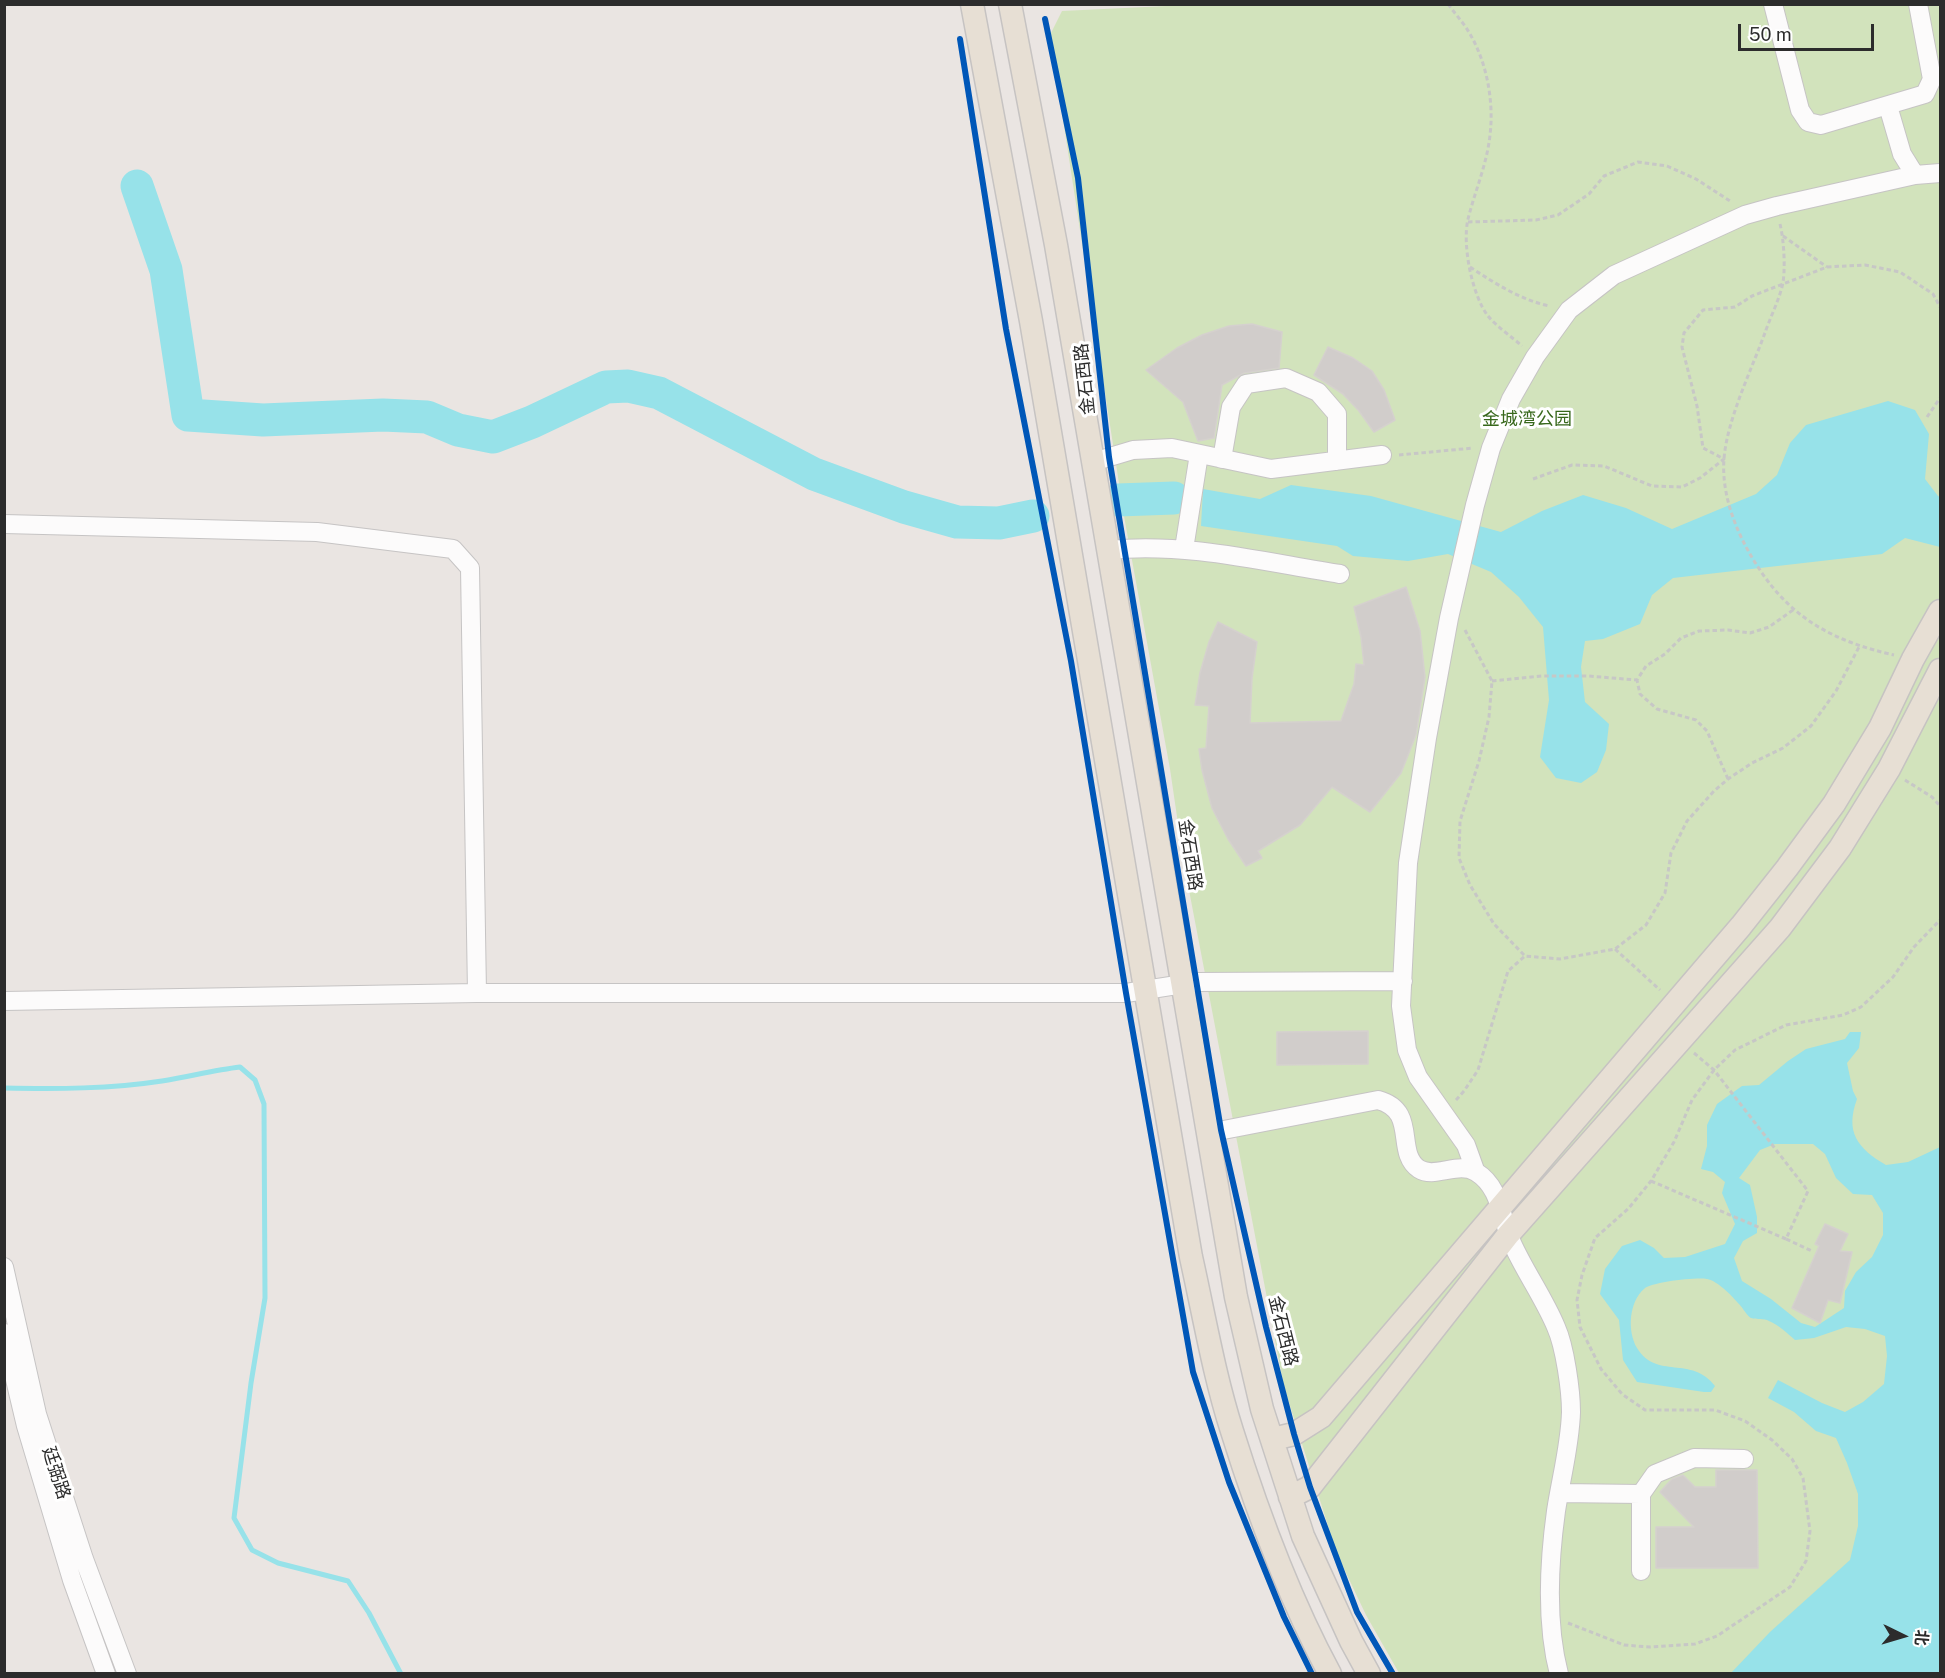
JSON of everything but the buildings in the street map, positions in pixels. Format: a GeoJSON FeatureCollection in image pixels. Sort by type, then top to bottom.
{"type":"FeatureCollection","features":[{"type":"Feature","properties":{"kind":"main road"},"geometry":{"type":"LineString","coordinates":[[972,4],[1031,321],[1191,1257],[1213,1360],[1231,1430],[1294,1600],[1330,1674]]}},
{"type":"Feature","properties":{"kind":"main road","name":"金石西路"},"geometry":{"type":"LineString","coordinates":[[1010,4],[1056,245],[1236,1297],[1262,1409],[1303,1536],[1369,1674]]}},
{"type":"Feature","properties":{"kind":"main road"},"geometry":{"type":"LineString","coordinates":[[1273,1439],[1294,1434],[1321,1417],[1741,926],[1834,804],[1880,728],[1913,659],[1941,611]]}},
{"type":"Feature","properties":{"kind":"main road"},"geometry":{"type":"LineString","coordinates":[[1290,1497],[1310,1487],[1508,1235],[1780,928],[1840,848],[1889,769],[1941,670]]}},
{"type":"Feature","properties":{"kind":"street"},"geometry":{"type":"LineString","coordinates":[[1773,4],[1800,110],[1808,122],[1821,125],[1925,94],[1932,79],[1918,4]]}},
{"type":"Feature","properties":{"kind":"street"},"geometry":{"type":"LineString","coordinates":[[1888,106],[1902,154],[1915,175]]}},
{"type":"Feature","properties":{"kind":"street"},"geometry":{"type":"LineString","coordinates":[[1559,1674],[1550,1616],[1556,1511],[1571,1412],[1566,1370],[1557,1330],[1508,1235],[1490,1184],[1475,1170],[1466,1145],[1418,1077],[1407,1050],[1401,1006],[1408,863],[1427,738],[1449,618],[1475,505],[1491,448],[1511,399],[1535,357],[1569,310],[1614,275],[1745,215],[1915,175],[1941,172]]}},
{"type":"Feature","properties":{"kind":"street"},"geometry":{"type":"LineString","coordinates":[[1222,459],[1231,407],[1246,384],[1286,378],[1318,392],[1337,414],[1337,461]]}},
{"type":"Feature","properties":{"kind":"street"},"geometry":{"type":"LineString","coordinates":[[1093,462],[1133,450],[1173,448],[1272,469],[1382,455]]}},
{"type":"Feature","properties":{"kind":"street"},"geometry":{"type":"LineString","coordinates":[[1184,549],[1199,454]]}},
{"type":"Feature","properties":{"kind":"street"},"geometry":{"type":"LineString","coordinates":[[4,524],[317,532],[453,549],[470,568],[477,993]]}},
{"type":"Feature","properties":{"kind":"street"},"geometry":{"type":"LineString","coordinates":[[1109,550],[1138,547],[1184,549],[1340,574]]}},
{"type":"Feature","properties":{"kind":"street"},"geometry":{"type":"LineString","coordinates":[[4,1001],[477,993],[1126,993],[1182,984],[1403,981]]}},
{"type":"Feature","properties":{"kind":"street"},"geometry":{"type":"LineString","coordinates":[[1208,1133],[1378,1100],[1390,1103],[1401,1116],[1410,1158],[1419,1169],[1432,1172],[1452,1167],[1475,1170]]}},
{"type":"Feature","properties":{"kind":"street","name":"廷弼路"},"geometry":{"type":"LineString","coordinates":[[4,1267],[37,1414],[84,1559],[127,1674]]}},
{"type":"Feature","properties":{"kind":"street","name":"廷弼路"},"geometry":{"type":"LineString","coordinates":[[4,1333],[26,1426],[72,1580],[106,1674]]}},
{"type":"Feature","properties":{"kind":"street"},"geometry":{"type":"LineString","coordinates":[[1641,1571],[1641,1494],[1655,1474],[1694,1458],[1744,1459]]}},
{"type":"Feature","properties":{"kind":"street"},"geometry":{"type":"LineString","coordinates":[[1560,1493],[1641,1494]]}},
{"type":"Feature","properties":{"kind":"path"},"geometry":{"type":"LineString","coordinates":[[1448,4],[1470,34],[1484,66],[1491,99],[1490,135],[1468,222],[1467,244],[1470,267],[1476,289],[1488,316],[1535,357]]}},
{"type":"Feature","properties":{"kind":"path"},"geometry":{"type":"LineString","coordinates":[[1468,222],[1536,220],[1558,215],[1589,194],[1604,176],[1638,162],[1667,166],[1696,179],[1732,202],[1745,215]]}},
{"type":"Feature","properties":{"kind":"path"},"geometry":{"type":"LineString","coordinates":[[1777,206],[1783,236],[1782,285],[1732,420],[1724,459],[1725,490],[1747,550],[1767,580],[1793,610],[1821,628],[1858,646],[1913,659]]}},
{"type":"Feature","properties":{"kind":"path"},"geometry":{"type":"LineString","coordinates":[[1783,236],[1827,267]]}},
{"type":"Feature","properties":{"kind":"path"},"geometry":{"type":"LineString","coordinates":[[1724,459],[1703,448],[1697,406],[1682,347],[1684,333],[1703,310],[1735,307],[1752,296],[1827,267],[1866,265],[1900,272],[1933,294],[1941,307]]}},
{"type":"Feature","properties":{"kind":"path"},"geometry":{"type":"LineString","coordinates":[[1470,267],[1507,291],[1533,302],[1569,310]]}},
{"type":"Feature","properties":{"kind":"path"},"geometry":{"type":"LineString","coordinates":[[1927,417],[1941,398]]}},
{"type":"Feature","properties":{"kind":"path"},"geometry":{"type":"LineString","coordinates":[[1382,455],[1491,448]]}},
{"type":"Feature","properties":{"kind":"path"},"geometry":{"type":"LineString","coordinates":[[1533,479],[1572,465],[1604,466],[1652,486],[1682,487],[1700,478],[1724,459]]}},
{"type":"Feature","properties":{"kind":"path"},"geometry":{"type":"LineString","coordinates":[[1728,779],[1707,731],[1696,720],[1657,709],[1640,694],[1637,680],[1646,666],[1665,654],[1682,638],[1699,631],[1728,630],[1750,633],[1769,627],[1793,610]]}},
{"type":"Feature","properties":{"kind":"path"},"geometry":{"type":"LineString","coordinates":[[1449,618],[1465,630],[1492,681],[1489,717],[1479,761],[1460,821],[1459,858],[1470,885],[1494,924],[1525,956],[1560,959],[1615,949],[1646,925],[1665,893],[1671,853],[1687,821],[1728,779],[1752,763],[1783,748],[1810,726],[1836,691],[1858,646]]}},
{"type":"Feature","properties":{"kind":"path"},"geometry":{"type":"LineString","coordinates":[[1492,681],[1542,676],[1588,676],[1637,680]]}},
{"type":"Feature","properties":{"kind":"path"},"geometry":{"type":"LineString","coordinates":[[1889,769],[1932,797],[1941,806]]}},
{"type":"Feature","properties":{"kind":"path"},"geometry":{"type":"LineString","coordinates":[[1550,1616],[1624,1645],[1650,1647],[1695,1644],[1717,1636],[1790,1587],[1806,1561],[1810,1532],[1809,1521],[1803,1478],[1792,1459],[1772,1440],[1744,1420],[1715,1410],[1645,1410],[1622,1394],[1601,1369],[1580,1327],[1578,1300],[1582,1275],[1595,1238],[1628,1209],[1651,1181],[1674,1142],[1692,1100],[1714,1070],[1735,1050],[1786,1025],[1842,1015],[1861,1007],[1893,977],[1914,947],[1941,920]]}},
{"type":"Feature","properties":{"kind":"path"},"geometry":{"type":"LineString","coordinates":[[1615,949],[1657,989],[1668,992]]}},
{"type":"Feature","properties":{"kind":"path"},"geometry":{"type":"LineString","coordinates":[[1442,1114],[1464,1091],[1478,1070],[1508,971],[1525,956]]}},
{"type":"Feature","properties":{"kind":"path"},"geometry":{"type":"LineString","coordinates":[[1699,1045],[1693,1053],[1714,1070],[1808,1191],[1786,1239]]}},
{"type":"Feature","properties":{"kind":"path"},"geometry":{"type":"LineString","coordinates":[[1651,1181],[1812,1251]]}},
{"type":"Feature","properties":{"kind":"green space","name":"金城湾公园"},"geometry":{"type":"Polygon","coordinates":[[[1187,5],[1940,5],[1940,1673],[1399,1673],[1366,1615],[1337,1554],[1284,1387],[1184,864],[1170,769],[1124,516],[1050,35],[1062,11],[1187,5]]]}},
{"type":"Feature","properties":{"kind":"water"},"geometry":{"type":"Polygon","coordinates":[[[1888,401],[1915,410],[1929,434],[1925,479],[1940,497],[1940,547],[1905,538],[1882,554],[1673,578],[1652,595],[1640,624],[1603,639],[1585,641],[1581,667],[1585,702],[1609,724],[1606,750],[1597,772],[1581,783],[1556,778],[1540,757],[1549,700],[1543,627],[1519,597],[1491,572],[1448,554],[1408,561],[1353,556],[1337,546],[1201,526],[1203,489],[1260,499],[1291,485],[1371,496],[1501,532],[1542,511],[1583,495],[1626,508],[1672,529],[1756,494],[1777,475],[1790,443],[1806,425],[1888,401]]]}},
{"type":"Feature","properties":{"kind":"water"},"geometry":{"type":"Polygon","coordinates":[[[1850,1032],[1861,1032],[1859,1048],[1847,1063],[1857,1099],[1852,1121],[1853,1130],[1861,1145],[1886,1165],[1908,1162],[1940,1147],[1940,1673],[1731,1673],[1770,1632],[1850,1560],[1858,1526],[1858,1494],[1836,1438],[1816,1431],[1794,1412],[1768,1398],[1778,1380],[1845,1412],[1863,1402],[1884,1384],[1887,1356],[1885,1336],[1865,1329],[1846,1327],[1814,1338],[1795,1340],[1773,1323],[1750,1317],[1729,1293],[1711,1280],[1684,1279],[1648,1286],[1635,1301],[1631,1317],[1632,1333],[1637,1348],[1645,1358],[1654,1363],[1696,1371],[1706,1377],[1715,1386],[1711,1392],[1704,1392],[1637,1382],[1623,1360],[1619,1320],[1600,1294],[1605,1269],[1622,1246],[1640,1240],[1654,1248],[1664,1258],[1685,1257],[1725,1244],[1735,1224],[1722,1193],[1725,1182],[1713,1172],[1701,1169],[1707,1146],[1707,1125],[1717,1104],[1742,1086],[1759,1085],[1806,1049],[1845,1039],[1850,1032]],[[1775,1144],[1760,1150],[1739,1178],[1750,1185],[1757,1217],[1757,1233],[1743,1241],[1734,1258],[1742,1281],[1771,1299],[1801,1323],[1815,1327],[1844,1308],[1845,1291],[1856,1272],[1872,1257],[1883,1235],[1883,1213],[1872,1195],[1853,1194],[1836,1178],[1825,1154],[1813,1144],[1775,1144]]]}},
{"type":"Feature","properties":{"kind":"waterway"},"geometry":{"type":"LineString","coordinates":[[137,186],[166,270],[188,415],[263,420],[383,415],[427,417],[458,430],[493,437],[532,422],[606,387],[628,386],[659,393],[814,474],[904,507],[957,522],[999,523],[1033,516]]}},
{"type":"Feature","properties":{"kind":"waterway"},"geometry":{"type":"LineString","coordinates":[[1118,500],[1174,498]]}},
{"type":"Feature","properties":{"kind":"waterway"},"geometry":{"type":"LineString","coordinates":[[4,1088],[123,1086],[240,1067],[255,1080],[264,1104],[265,1298],[251,1383],[234,1518],[252,1550],[278,1563],[348,1581],[369,1613],[401,1674]]}},
{"type":"Feature","properties":{"kind":"cycle path"},"geometry":{"type":"LineString","coordinates":[[1045,19],[1078,178],[1109,457],[1221,1130],[1266,1327],[1310,1487],[1357,1612],[1393,1674]]}},
{"type":"Feature","properties":{"kind":"cycle path"},"geometry":{"type":"LineString","coordinates":[[960,39],[1006,329],[1071,661],[1126,993],[1193,1372],[1229,1482],[1284,1617],[1312,1674]]}}]}
